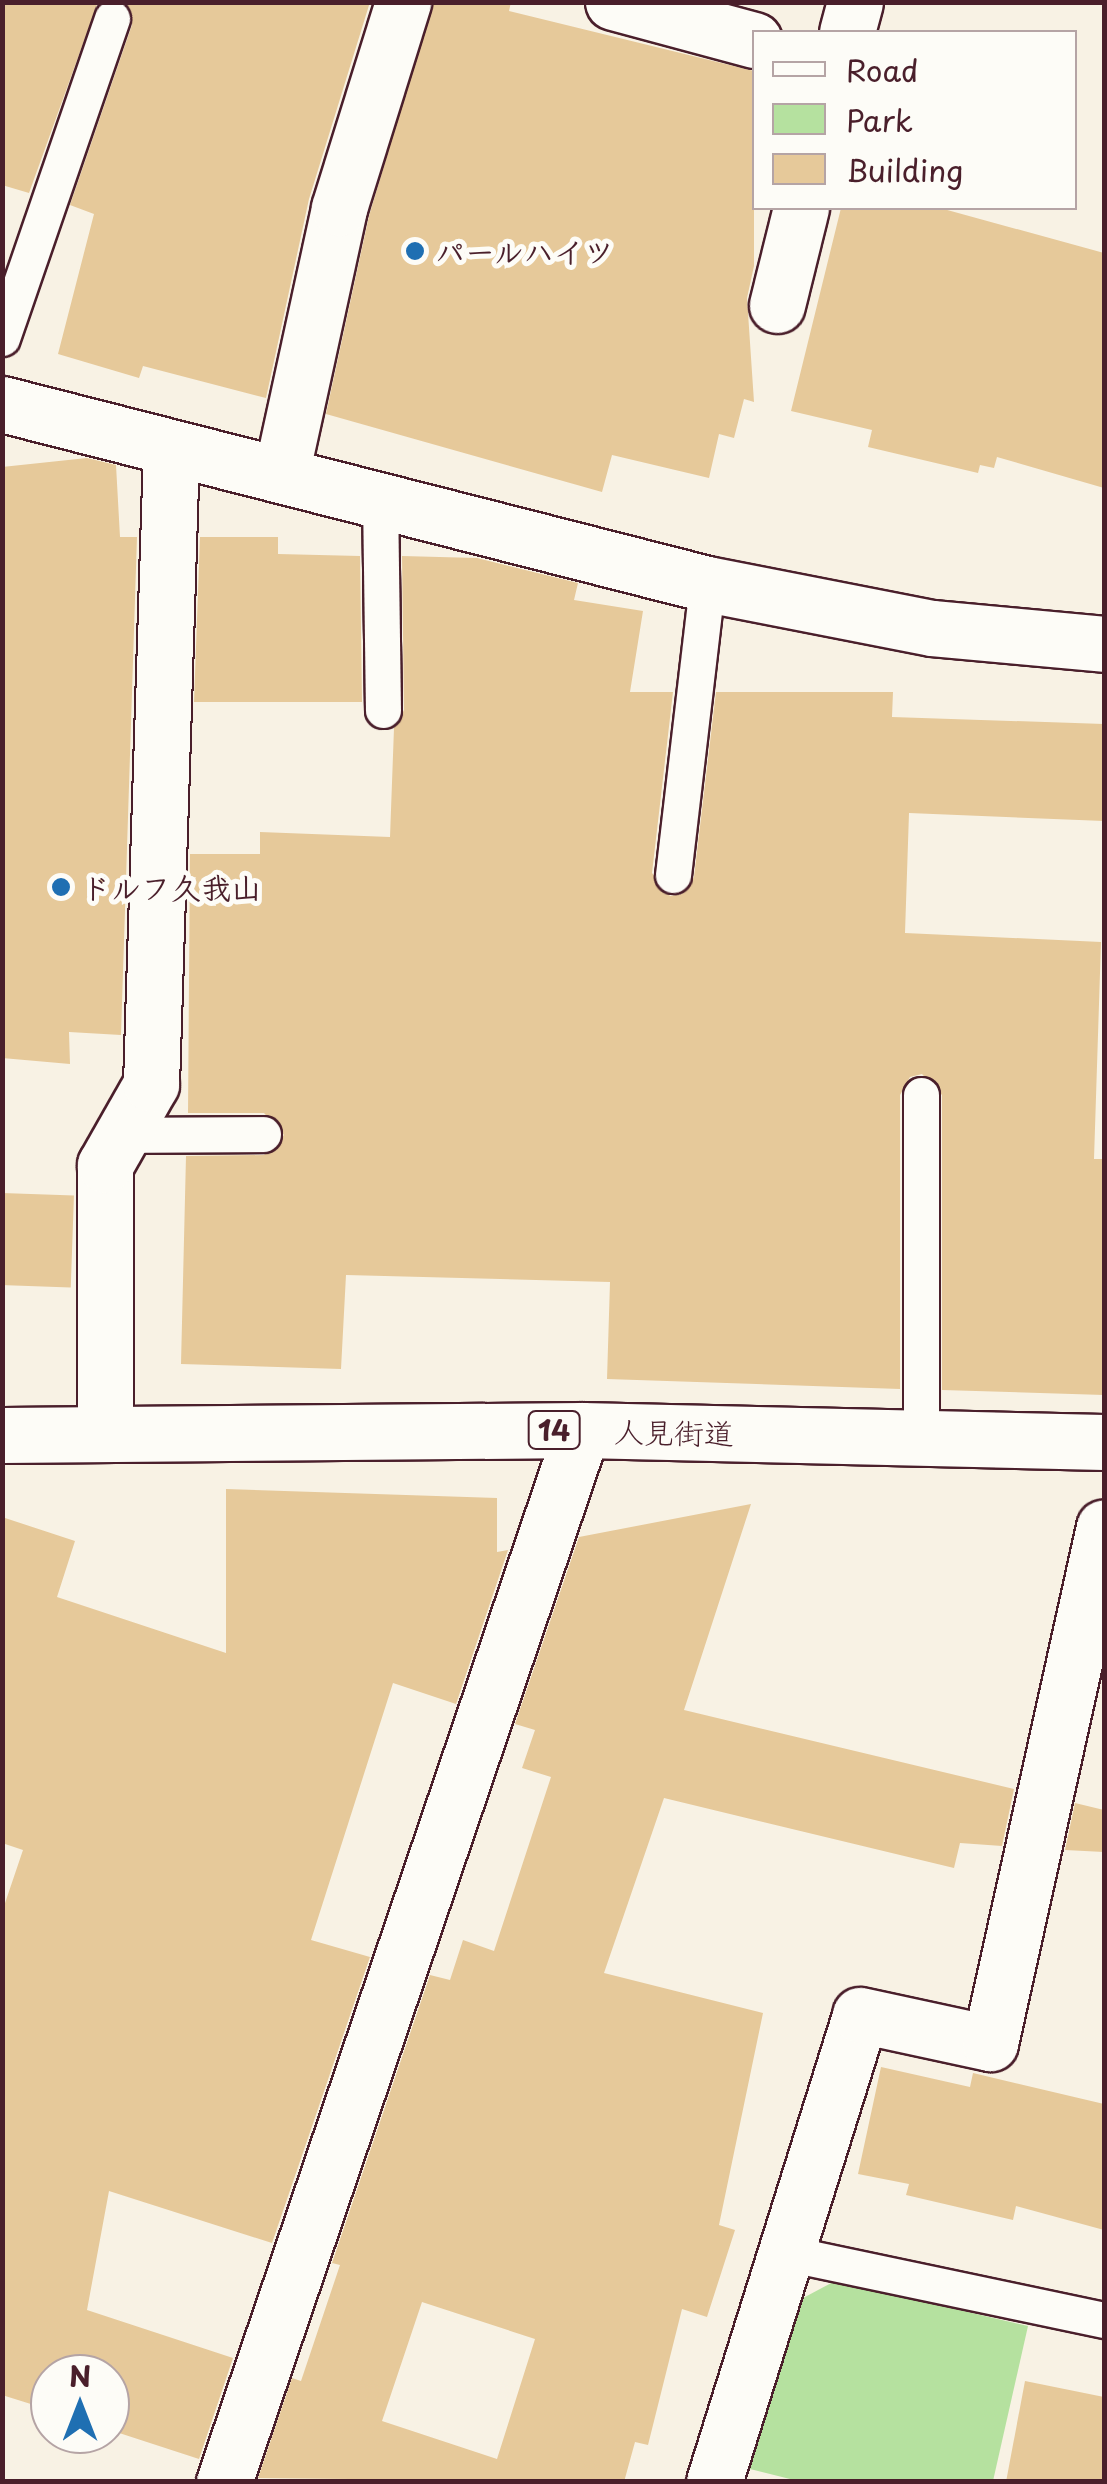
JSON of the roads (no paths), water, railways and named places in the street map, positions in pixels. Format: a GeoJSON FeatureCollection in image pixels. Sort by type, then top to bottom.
{"type":"FeatureCollection","features":[{"type":"Feature","properties":{"kind":"street"},"geometry":{"type":"LineString","coordinates":[[282,470],[339,208],[403,2]]}},
{"type":"Feature","properties":{"kind":"street"},"geometry":{"type":"LineString","coordinates":[[613,2],[752,39]]}},
{"type":"Feature","properties":{"kind":"street"},"geometry":{"type":"LineString","coordinates":[[847,30],[855,2]]}},
{"type":"Feature","properties":{"kind":"street"},"geometry":{"type":"LineString","coordinates":[[777,306],[801,210]]}},
{"type":"Feature","properties":{"kind":"street"},"geometry":{"type":"LineString","coordinates":[[2,404],[171,450],[282,470],[707,584],[932,628],[1104,644]]}},
{"type":"Feature","properties":{"kind":"street"},"geometry":{"type":"LineString","coordinates":[[105,1433],[105,1165],[151,1084],[171,450]]}},
{"type":"Feature","properties":{"kind":"street"},"geometry":{"type":"LineString","coordinates":[[224,2482],[582,1430]]}},
{"type":"Feature","properties":{"kind":"street","name":"人見街道"},"geometry":{"type":"LineString","coordinates":[[2,1435],[582,1430],[1104,1442]]}},
{"type":"Feature","properties":{"kind":"street"},"geometry":{"type":"LineString","coordinates":[[714,2482],[860,2015],[990,2044],[1104,1527]]}},
{"type":"Feature","properties":{"kind":"lane"},"geometry":{"type":"LineString","coordinates":[[2,338],[112,18]]}},
{"type":"Feature","properties":{"kind":"lane"},"geometry":{"type":"LineString","coordinates":[[380,496],[383,710]]}},
{"type":"Feature","properties":{"kind":"lane"},"geometry":{"type":"LineString","coordinates":[[673,875],[707,584]]}},
{"type":"Feature","properties":{"kind":"lane"},"geometry":{"type":"LineString","coordinates":[[921,1095],[921,1435]]}},
{"type":"Feature","properties":{"kind":"lane"},"geometry":{"type":"LineString","coordinates":[[122,1135],[264,1134]]}},
{"type":"Feature","properties":{"kind":"lane"},"geometry":{"type":"LineString","coordinates":[[786,2254],[1104,2320]]}},
{"type":"Feature","properties":{"kind":"place","name":"パールハイツ"},"geometry":{"type":"Point","coordinates":[415,251]}},
{"type":"Feature","properties":{"kind":"place","name":"ドルフ久我山"},"geometry":{"type":"Point","coordinates":[61,887]}}]}
